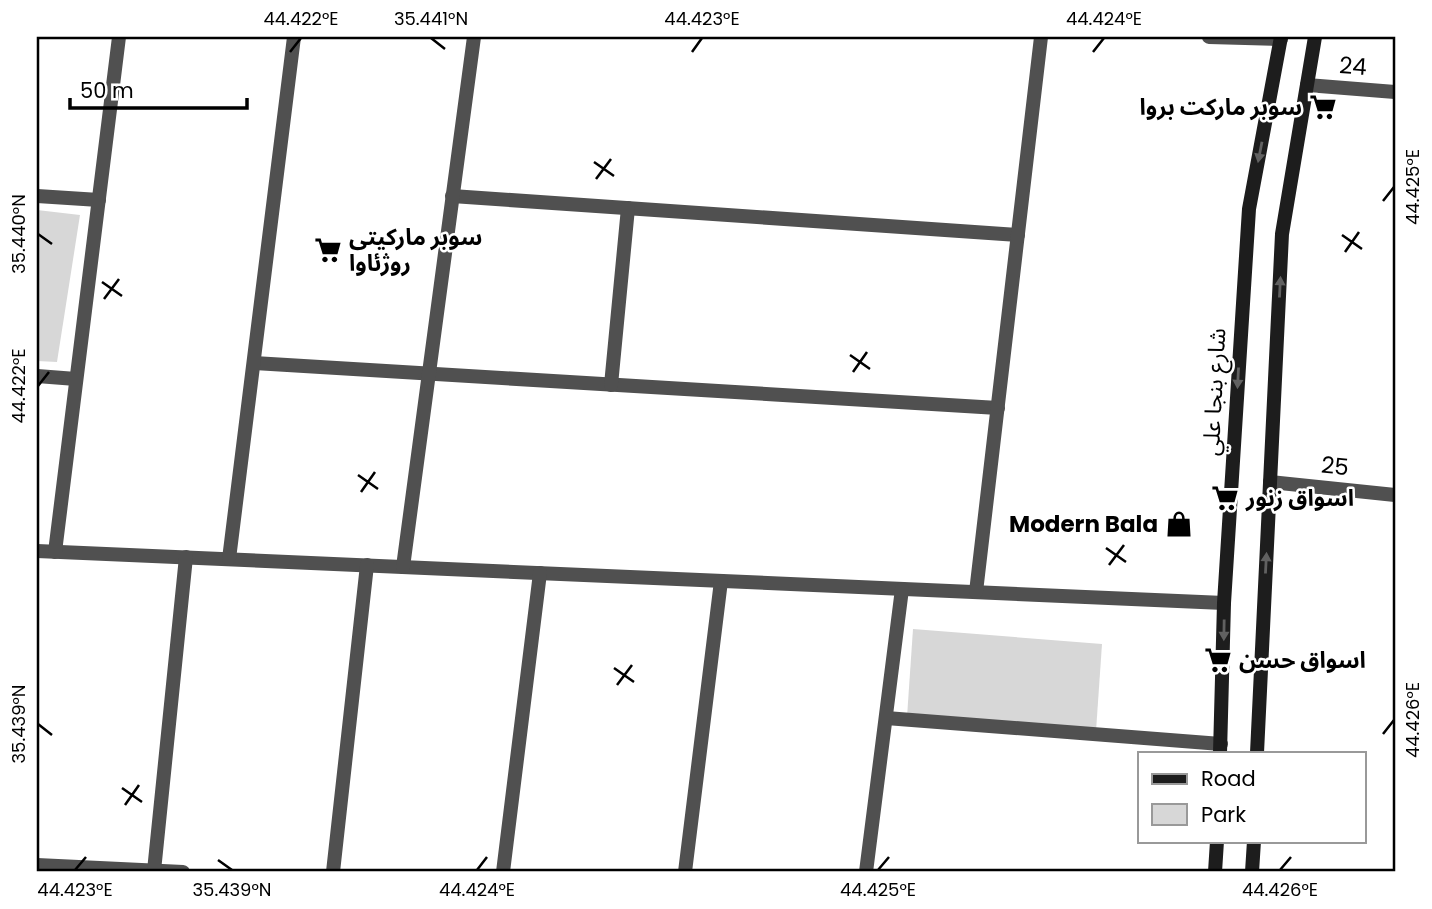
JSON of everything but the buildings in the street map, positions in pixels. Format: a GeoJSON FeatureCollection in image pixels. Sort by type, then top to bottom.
{"type":"FeatureCollection","features":[{"type":"Feature","properties":{"kind":"main road"},"geometry":{"type":"LineString","coordinates":[[1258,752],[1282,234],[1315,37]]}},
{"type":"Feature","properties":{"kind":"main road","name":"شارع بنجا علي"},"geometry":{"type":"LineString","coordinates":[[1221,748],[1224,603],[1249,209],[1281,38]]}},
{"type":"Feature","properties":{"kind":"main road"},"geometry":{"type":"LineString","coordinates":[[1215,872],[1217,842]]}},
{"type":"Feature","properties":{"kind":"main road"},"geometry":{"type":"LineString","coordinates":[[1252,872],[1254,842]]}},
{"type":"Feature","properties":{"kind":"street"},"geometry":{"type":"LineString","coordinates":[[55,552],[119,37]]}},
{"type":"Feature","properties":{"kind":"street"},"geometry":{"type":"LineString","coordinates":[[229,559],[294,37]]}},
{"type":"Feature","properties":{"kind":"street"},"geometry":{"type":"LineString","coordinates":[[403,567],[474,37]]}},
{"type":"Feature","properties":{"kind":"street"},"geometry":{"type":"LineString","coordinates":[[976,592],[1041,37]]}},
{"type":"Feature","properties":{"kind":"street"},"geometry":{"type":"LineString","coordinates":[[1209,37],[1281,38]]}},
{"type":"Feature","properties":{"kind":"street","name":"24"},"geometry":{"type":"LineString","coordinates":[[1307,85],[1395,92]]}},
{"type":"Feature","properties":{"kind":"street"},"geometry":{"type":"LineString","coordinates":[[37,196],[99,200]]}},
{"type":"Feature","properties":{"kind":"street"},"geometry":{"type":"LineString","coordinates":[[452,197],[1018,235]]}},
{"type":"Feature","properties":{"kind":"street"},"geometry":{"type":"LineString","coordinates":[[611,384],[628,208]]}},
{"type":"Feature","properties":{"kind":"street"},"geometry":{"type":"LineString","coordinates":[[254,363],[998,408]]}},
{"type":"Feature","properties":{"kind":"street"},"geometry":{"type":"LineString","coordinates":[[37,376],[76,379]]}},
{"type":"Feature","properties":{"kind":"street","name":"25"},"geometry":{"type":"LineString","coordinates":[[1269,482],[1395,495]]}},
{"type":"Feature","properties":{"kind":"street"},"geometry":{"type":"LineString","coordinates":[[37,551],[1224,603]]}},
{"type":"Feature","properties":{"kind":"street"},"geometry":{"type":"LineString","coordinates":[[154,871],[186,557]]}},
{"type":"Feature","properties":{"kind":"street"},"geometry":{"type":"LineString","coordinates":[[333,872],[367,565]]}},
{"type":"Feature","properties":{"kind":"street"},"geometry":{"type":"LineString","coordinates":[[503,872],[540,573]]}},
{"type":"Feature","properties":{"kind":"street"},"geometry":{"type":"LineString","coordinates":[[685,872],[721,581]]}},
{"type":"Feature","properties":{"kind":"street"},"geometry":{"type":"LineString","coordinates":[[866,872],[902,589]]}},
{"type":"Feature","properties":{"kind":"street"},"geometry":{"type":"LineString","coordinates":[[886,718],[1221,748]]}},
{"type":"Feature","properties":{"kind":"street"},"geometry":{"type":"LineString","coordinates":[[37,865],[183,872]]}},
{"type":"Feature","properties":{"kind":"green space"},"geometry":{"type":"Polygon","coordinates":[[[37,210],[80,215],[57,362],[37,361],[37,210]]]}},
{"type":"Feature","properties":{"kind":"green space"},"geometry":{"type":"Polygon","coordinates":[[[913,629],[1102,644],[1096,731],[907,717],[913,629]]]}},
{"type":"Feature","properties":{"kind":"place","name":"سوبر ماركت بروا"},"geometry":{"type":"Point","coordinates":[1323,107]}},
{"type":"Feature","properties":{"kind":"place","name":"سوبر ماركيتى روژئاوا"},"geometry":{"type":"Point","coordinates":[328,250]}},
{"type":"Feature","properties":{"kind":"place","name":"اسواق زنور"},"geometry":{"type":"Point","coordinates":[1225,498]}},
{"type":"Feature","properties":{"kind":"place","name":"Modern Bala"},"geometry":{"type":"Point","coordinates":[1179,524]}},
{"type":"Feature","properties":{"kind":"place","name":"اسواق حسن"},"geometry":{"type":"Point","coordinates":[1218,660]}}]}
